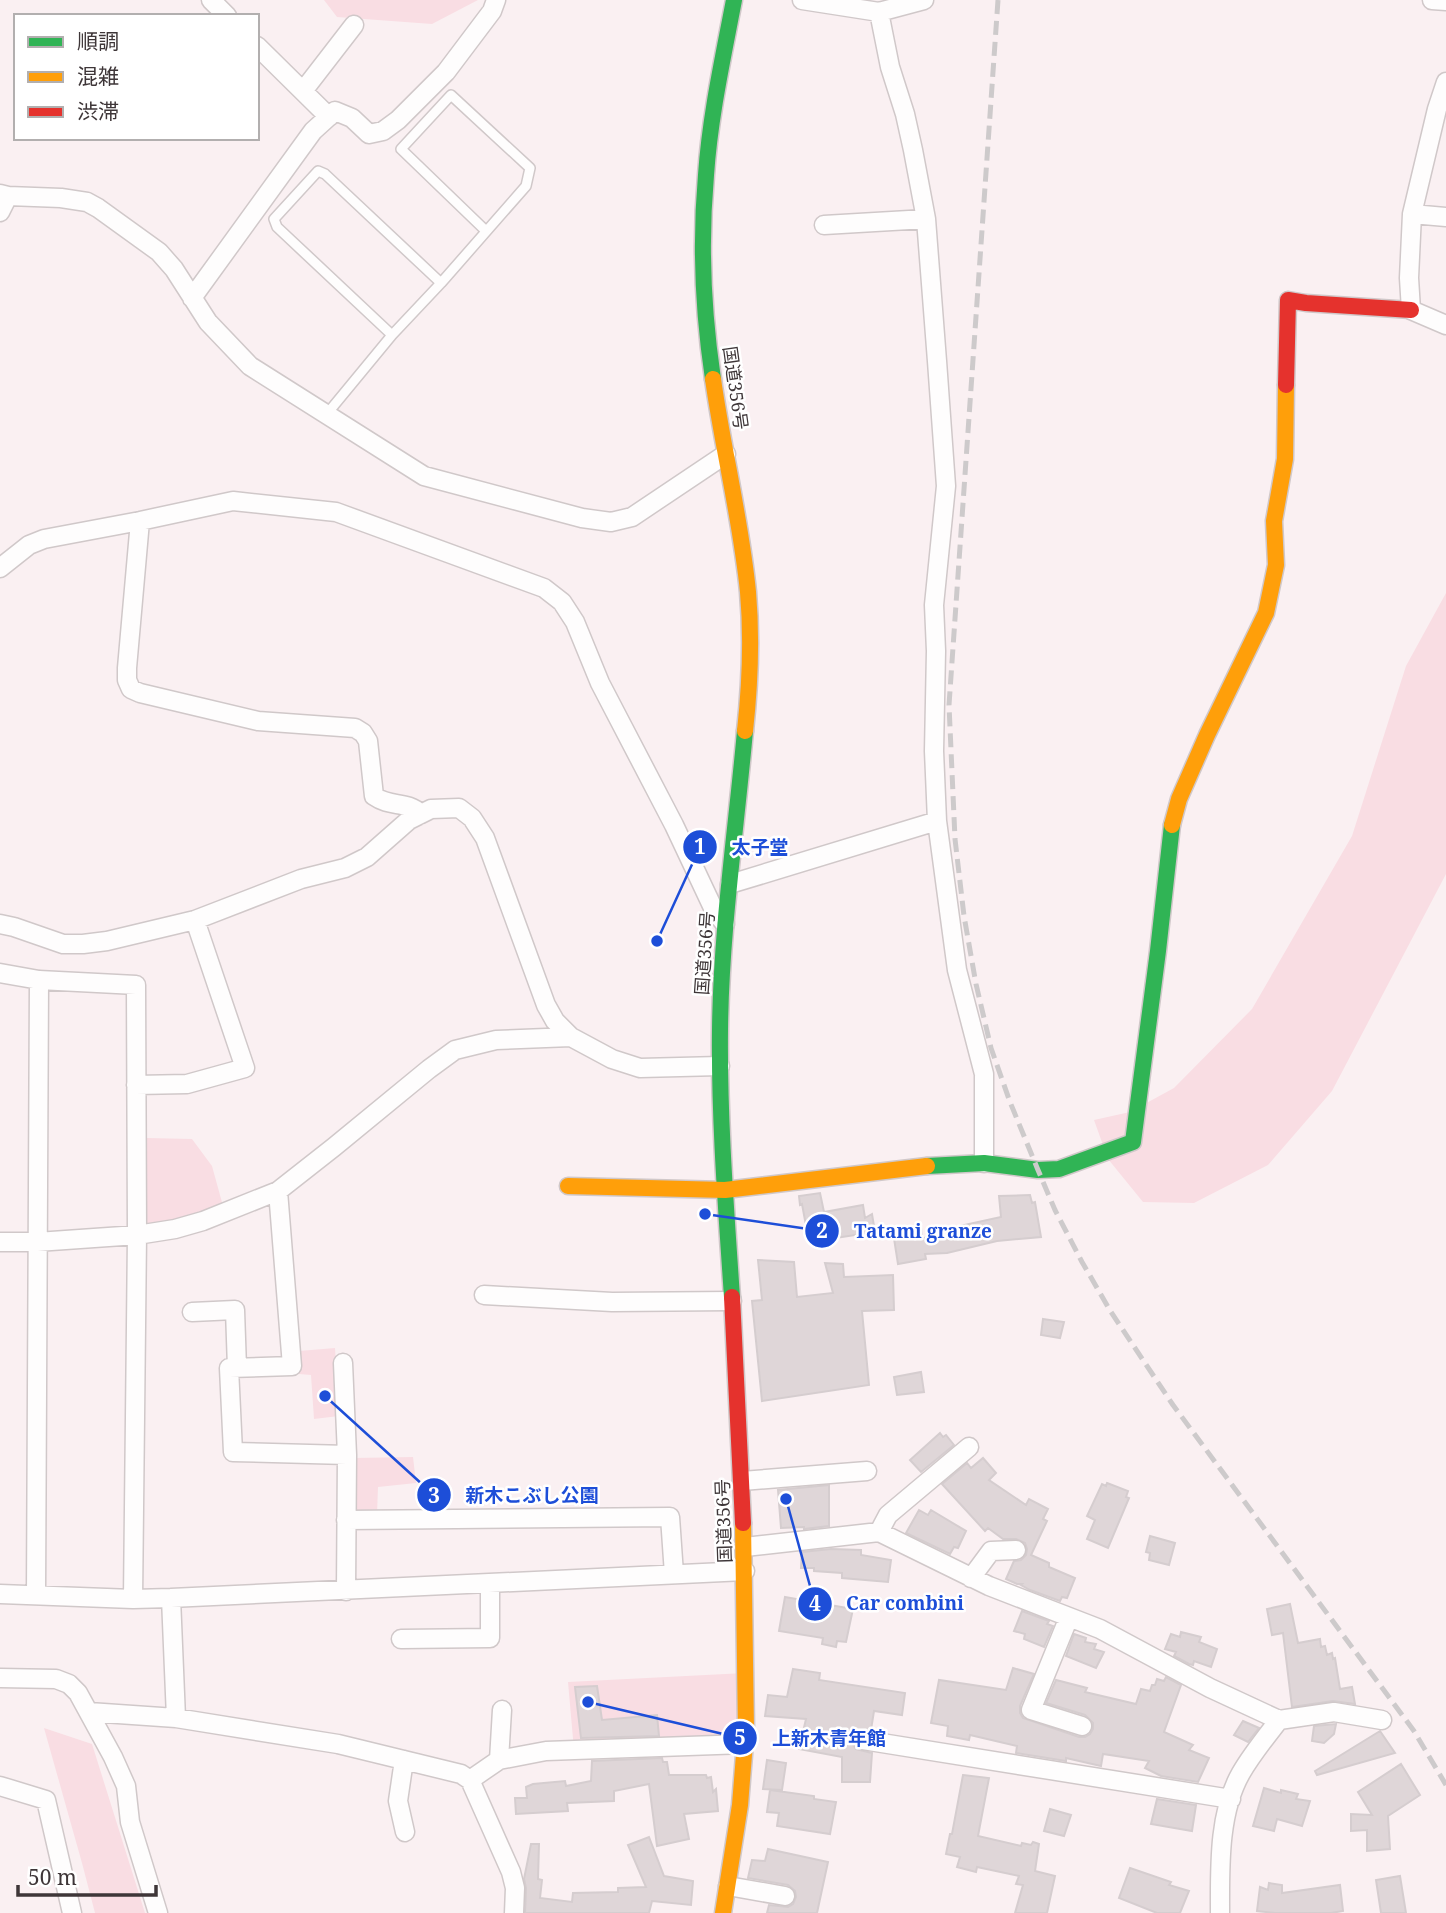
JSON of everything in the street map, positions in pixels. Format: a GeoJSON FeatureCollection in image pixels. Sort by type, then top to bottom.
{"type":"FeatureCollection","features":[{"type":"Feature","properties":{"kind":"main road","name":"国道356号"},"geometry":{"type":"LineString","coordinates":[[723,1913],[735,1842],[746,1744],[746,1570],[720,1066],[725,924],[749,691],[751,643],[744,562],[713,381],[707,317],[704,200],[717,89],[734,0]]}},
{"type":"Feature","properties":{"kind":"main road"},"geometry":{"type":"LineString","coordinates":[[568,1186],[725,1190],[913,1167],[984,1163],[1038,1170],[1059,1169],[1133,1142],[1172,824],[1178,799],[1266,613],[1274,580],[1274,521],[1285,459],[1288,300],[1411,310]]}},
{"type":"Feature","properties":{"kind":"street"},"geometry":{"type":"LineString","coordinates":[[211,0],[225,14]]}},
{"type":"Feature","properties":{"kind":"street"},"geometry":{"type":"LineString","coordinates":[[192,298],[313,131],[335,111],[352,118],[369,134],[383,131],[398,120],[446,72],[492,10],[496,0]]}},
{"type":"Feature","properties":{"kind":"street"},"geometry":{"type":"LineString","coordinates":[[802,0],[879,12],[924,0]]}},
{"type":"Feature","properties":{"kind":"street"},"geometry":{"type":"LineString","coordinates":[[1432,0],[1446,1]]}},
{"type":"Feature","properties":{"kind":"street"},"geometry":{"type":"LineString","coordinates":[[879,12],[890,67],[913,149],[926,219],[946,486],[934,605],[937,821],[957,970],[984,1074],[984,1163]]}},
{"type":"Feature","properties":{"kind":"street"},"geometry":{"type":"LineString","coordinates":[[303,91],[354,25]]}},
{"type":"Feature","properties":{"kind":"street"},"geometry":{"type":"LineString","coordinates":[[259,48],[328,117]]}},
{"type":"Feature","properties":{"kind":"street"},"geometry":{"type":"LineString","coordinates":[[1446,82],[1412,214],[1409,278],[1411,310],[1446,325]]}},
{"type":"Feature","properties":{"kind":"street"},"geometry":{"type":"LineString","coordinates":[[3,201],[61,198],[87,202],[98,208],[159,253],[174,269],[208,322],[250,366],[424,477],[582,518],[611,522],[632,517],[726,454]]}},
{"type":"Feature","properties":{"kind":"street"},"geometry":{"type":"LineString","coordinates":[[1412,214],[1446,216]]}},
{"type":"Feature","properties":{"kind":"street"},"geometry":{"type":"LineString","coordinates":[[824,225],[926,219]]}},
{"type":"Feature","properties":{"kind":"street"},"geometry":{"type":"LineString","coordinates":[[0,568],[29,545],[44,539],[233,501],[336,512],[544,589],[562,602],[575,622],[600,683],[674,825],[714,909],[725,924]]}},
{"type":"Feature","properties":{"kind":"street"},"geometry":{"type":"LineString","coordinates":[[140,521],[127,668],[127,680],[131,689],[258,721],[355,728],[363,733],[368,741],[374,796],[383,803],[413,807],[421,814]]}},
{"type":"Feature","properties":{"kind":"street"},"geometry":{"type":"LineString","coordinates":[[0,924],[63,944],[83,944],[195,920],[301,879],[345,868],[367,858],[410,820],[430,808],[459,808],[472,818],[485,838],[546,1005],[555,1021],[571,1037],[612,1059],[640,1068],[720,1066]]}},
{"type":"Feature","properties":{"kind":"street"},"geometry":{"type":"LineString","coordinates":[[730,884],[937,821]]}},
{"type":"Feature","properties":{"kind":"street"},"geometry":{"type":"LineString","coordinates":[[136,1085],[187,1084],[244,1068],[195,920]]}},
{"type":"Feature","properties":{"kind":"street"},"geometry":{"type":"LineString","coordinates":[[0,973],[38,980],[136,985],[137,1235],[133,1599]]}},
{"type":"Feature","properties":{"kind":"street"},"geometry":{"type":"LineString","coordinates":[[36,1595],[38,980]]}},
{"type":"Feature","properties":{"kind":"street"},"geometry":{"type":"LineString","coordinates":[[0,1242],[137,1235],[176,1229],[203,1221],[278,1191],[455,1050],[496,1040],[571,1037]]}},
{"type":"Feature","properties":{"kind":"street"},"geometry":{"type":"LineString","coordinates":[[278,1191],[292,1366],[229,1368],[233,1452],[347,1455]]}},
{"type":"Feature","properties":{"kind":"street"},"geometry":{"type":"LineString","coordinates":[[484,1296],[612,1303],[732,1301]]}},
{"type":"Feature","properties":{"kind":"street"},"geometry":{"type":"LineString","coordinates":[[192,1312],[235,1310],[237,1368]]}},
{"type":"Feature","properties":{"kind":"street"},"geometry":{"type":"LineString","coordinates":[[343,1363],[347,1455],[346,1591]]}},
{"type":"Feature","properties":{"kind":"street"},"geometry":{"type":"LineString","coordinates":[[879,1532],[888,1515],[970,1447]]}},
{"type":"Feature","properties":{"kind":"street"},"geometry":{"type":"LineString","coordinates":[[742,1480],[867,1471]]}},
{"type":"Feature","properties":{"kind":"street"},"geometry":{"type":"LineString","coordinates":[[346,1520],[670,1517],[674,1574]]}},
{"type":"Feature","properties":{"kind":"street"},"geometry":{"type":"LineString","coordinates":[[745,1546],[879,1532],[989,1586],[1100,1629],[1210,1688],[1279,1720],[1334,1712],[1382,1720]]}},
{"type":"Feature","properties":{"kind":"street"},"geometry":{"type":"LineString","coordinates":[[971,1578],[990,1551],[1016,1550]]}},
{"type":"Feature","properties":{"kind":"street"},"geometry":{"type":"LineString","coordinates":[[0,1594],[171,1598],[746,1570]]}},
{"type":"Feature","properties":{"kind":"street"},"geometry":{"type":"LineString","coordinates":[[401,1639],[490,1638],[490,1583]]}},
{"type":"Feature","properties":{"kind":"street"},"geometry":{"type":"LineString","coordinates":[[171,1598],[176,1718]]}},
{"type":"Feature","properties":{"kind":"street"},"geometry":{"type":"LineString","coordinates":[[1069,1617],[1031,1710],[1082,1726]]}},
{"type":"Feature","properties":{"kind":"street"},"geometry":{"type":"LineString","coordinates":[[0,1678],[56,1679],[69,1684],[78,1693],[113,1756],[126,1786],[130,1822],[158,1913]]}},
{"type":"Feature","properties":{"kind":"street"},"geometry":{"type":"LineString","coordinates":[[499,1760],[502,1710]]}},
{"type":"Feature","properties":{"kind":"street"},"geometry":{"type":"LineString","coordinates":[[89,1712],[176,1718],[338,1744],[461,1774],[470,1780],[511,1872],[515,1888],[514,1913]]}},
{"type":"Feature","properties":{"kind":"street"},"geometry":{"type":"LineString","coordinates":[[1220,1913],[1220,1863],[1226,1811],[1240,1775],[1279,1720]]}},
{"type":"Feature","properties":{"kind":"street"},"geometry":{"type":"LineString","coordinates":[[863,1740],[1231,1799]]}},
{"type":"Feature","properties":{"kind":"street"},"geometry":{"type":"LineString","coordinates":[[470,1780],[499,1760],[546,1751],[746,1744]]}},
{"type":"Feature","properties":{"kind":"street"},"geometry":{"type":"LineString","coordinates":[[404,1760],[398,1801],[405,1832]]}},
{"type":"Feature","properties":{"kind":"street"},"geometry":{"type":"LineString","coordinates":[[0,1786],[46,1800],[72,1913]]}},
{"type":"Feature","properties":{"kind":"street"},"geometry":{"type":"LineString","coordinates":[[728,1886],[785,1896]]}},
{"type":"Feature","properties":{"kind":"lane"},"geometry":{"type":"LineString","coordinates":[[326,415],[392,335],[441,283],[526,186],[530,168],[451,95],[401,149],[486,231]]}},
{"type":"Feature","properties":{"kind":"lane"},"geometry":{"type":"LineString","coordinates":[[392,335],[277,227],[274,219],[318,171],[325,174],[441,283]]}},
{"type":"Feature","properties":{"kind":"shaded area"},"geometry":{"type":"Polygon","coordinates":[[[324,0],[478,0],[432,24],[337,17],[324,0]]]}},
{"type":"Feature","properties":{"kind":"shaded area"},"geometry":{"type":"Polygon","coordinates":[[[1446,593],[1446,874],[1332,1091],[1268,1165],[1194,1203],[1143,1202],[1108,1159],[1094,1120],[1130,1112],[1174,1088],[1252,1009],[1352,836],[1406,666],[1446,593]]]}},
{"type":"Feature","properties":{"kind":"shaded area"},"geometry":{"type":"Polygon","coordinates":[[[147,1138],[192,1139],[212,1166],[223,1206],[146,1229],[147,1138]]]}},
{"type":"Feature","properties":{"kind":"shaded area"},"geometry":{"type":"Polygon","coordinates":[[[335,1348],[339,1416],[314,1419],[311,1375],[299,1374],[299,1351],[335,1348]]]}},
{"type":"Feature","properties":{"kind":"shaded area"},"geometry":{"type":"Polygon","coordinates":[[[413,1457],[416,1483],[378,1487],[377,1514],[353,1516],[353,1458],[413,1457]]]}},
{"type":"Feature","properties":{"kind":"shaded area"},"geometry":{"type":"Polygon","coordinates":[[[745,1673],[745,1744],[574,1750],[568,1682],[745,1673]]]}},
{"type":"Feature","properties":{"kind":"shaded area"},"geometry":{"type":"Polygon","coordinates":[[[44,1728],[92,1744],[145,1913],[95,1913],[44,1728]]]}},
{"type":"Feature","properties":{"kind":"building"},"geometry":{"type":"Polygon","coordinates":[[[820,1193],[824,1212],[863,1205],[865,1218],[872,1214],[875,1232],[809,1242],[799,1196],[820,1193]]]}},
{"type":"Feature","properties":{"kind":"building"},"geometry":{"type":"Polygon","coordinates":[[[1030,1195],[1032,1203],[1035,1202],[1041,1237],[997,1241],[947,1253],[925,1254],[926,1259],[898,1264],[893,1232],[921,1227],[922,1238],[956,1236],[955,1227],[1001,1217],[999,1196],[1030,1195]]]}},
{"type":"Feature","properties":{"kind":"building"},"geometry":{"type":"Polygon","coordinates":[[[758,1260],[794,1262],[797,1297],[833,1293],[825,1263],[843,1264],[844,1277],[893,1275],[894,1310],[862,1311],[869,1385],[762,1401],[752,1301],[762,1300],[758,1260]]]}},
{"type":"Feature","properties":{"kind":"building"},"geometry":{"type":"Polygon","coordinates":[[[1043,1319],[1064,1322],[1060,1338],[1041,1335],[1043,1319]]]}},
{"type":"Feature","properties":{"kind":"building"},"geometry":{"type":"Polygon","coordinates":[[[921,1372],[924,1392],[897,1395],[894,1377],[921,1372]]]}},
{"type":"Feature","properties":{"kind":"building"},"geometry":{"type":"Polygon","coordinates":[[[940,1433],[943,1437],[946,1435],[954,1445],[921,1472],[910,1460],[940,1433]]]}},
{"type":"Feature","properties":{"kind":"building"},"geometry":{"type":"Polygon","coordinates":[[[983,1458],[996,1473],[989,1480],[1026,1505],[1029,1499],[1048,1509],[1043,1519],[1047,1521],[1031,1555],[1049,1563],[1049,1567],[1075,1578],[1067,1598],[1062,1597],[1060,1601],[1006,1579],[1014,1561],[1021,1560],[1026,1555],[1025,1543],[1016,1539],[1003,1539],[988,1528],[985,1531],[942,1484],[967,1463],[971,1468],[983,1458]]]}},
{"type":"Feature","properties":{"kind":"building"},"geometry":{"type":"Polygon","coordinates":[[[1107,1483],[1128,1491],[1126,1497],[1129,1498],[1108,1548],[1087,1539],[1095,1520],[1087,1516],[1102,1484],[1106,1486],[1107,1483]]]}},
{"type":"Feature","properties":{"kind":"building"},"geometry":{"type":"Polygon","coordinates":[[[829,1485],[829,1526],[781,1528],[778,1490],[829,1485]]]}},
{"type":"Feature","properties":{"kind":"building"},"geometry":{"type":"Polygon","coordinates":[[[919,1510],[928,1515],[931,1510],[966,1531],[958,1548],[954,1547],[950,1554],[906,1533],[919,1510]]]}},
{"type":"Feature","properties":{"kind":"building"},"geometry":{"type":"Polygon","coordinates":[[[1150,1536],[1175,1543],[1169,1565],[1149,1560],[1150,1553],[1146,1552],[1150,1536]]]}},
{"type":"Feature","properties":{"kind":"building"},"geometry":{"type":"Polygon","coordinates":[[[861,1550],[861,1555],[891,1560],[888,1582],[842,1578],[842,1573],[801,1568],[802,1552],[861,1550]]]}},
{"type":"Feature","properties":{"kind":"building"},"geometry":{"type":"Polygon","coordinates":[[[785,1597],[853,1609],[846,1642],[837,1641],[836,1647],[822,1644],[823,1638],[779,1631],[785,1597]]]}},
{"type":"Feature","properties":{"kind":"building"},"geometry":{"type":"Polygon","coordinates":[[[1290,1604],[1298,1643],[1320,1639],[1321,1647],[1325,1646],[1327,1655],[1332,1653],[1333,1659],[1335,1658],[1340,1689],[1352,1687],[1355,1704],[1333,1701],[1292,1707],[1283,1633],[1272,1635],[1267,1609],[1290,1604]]]}},
{"type":"Feature","properties":{"kind":"building"},"geometry":{"type":"Polygon","coordinates":[[[1022,1611],[1049,1621],[1047,1624],[1053,1626],[1044,1647],[1024,1639],[1025,1634],[1014,1631],[1022,1611]]]}},
{"type":"Feature","properties":{"kind":"building"},"geometry":{"type":"Polygon","coordinates":[[[1181,1632],[1201,1637],[1199,1642],[1217,1649],[1211,1667],[1194,1661],[1193,1665],[1189,1664],[1174,1656],[1176,1652],[1165,1649],[1171,1634],[1180,1637],[1181,1632]]]}},
{"type":"Feature","properties":{"kind":"building"},"geometry":{"type":"Polygon","coordinates":[[[1074,1634],[1086,1638],[1085,1642],[1096,1644],[1094,1649],[1104,1652],[1096,1668],[1066,1656],[1074,1634]]]}},
{"type":"Feature","properties":{"kind":"building"},"geometry":{"type":"Polygon","coordinates":[[[1013,1668],[1034,1674],[1020,1706],[1023,1718],[1079,1737],[1090,1734],[1093,1723],[1085,1715],[1046,1703],[1056,1680],[1087,1688],[1085,1692],[1136,1704],[1141,1689],[1150,1691],[1157,1679],[1164,1681],[1166,1677],[1181,1685],[1164,1732],[1193,1745],[1189,1750],[1209,1758],[1198,1782],[1161,1776],[1145,1768],[1149,1761],[1103,1754],[1101,1766],[1066,1758],[1066,1761],[1016,1753],[1017,1746],[970,1735],[969,1740],[947,1736],[948,1726],[931,1723],[939,1680],[1006,1690],[1013,1668]]]}},
{"type":"Feature","properties":{"kind":"building"},"geometry":{"type":"Polygon","coordinates":[[[793,1669],[820,1673],[819,1680],[905,1693],[902,1715],[874,1711],[871,1730],[858,1730],[852,1738],[856,1749],[872,1753],[870,1782],[842,1782],[842,1757],[799,1749],[806,1719],[765,1716],[768,1695],[787,1697],[793,1669]]]}},
{"type":"Feature","properties":{"kind":"building"},"geometry":{"type":"Polygon","coordinates":[[[597,1686],[602,1720],[657,1715],[659,1736],[581,1738],[575,1687],[597,1686]]]}},
{"type":"Feature","properties":{"kind":"building"},"geometry":{"type":"Polygon","coordinates":[[[1243,1721],[1259,1728],[1248,1742],[1234,1735],[1243,1721]]]}},
{"type":"Feature","properties":{"kind":"building"},"geometry":{"type":"Polygon","coordinates":[[[1336,1724],[1334,1734],[1324,1743],[1312,1741],[1314,1726],[1336,1724]]]}},
{"type":"Feature","properties":{"kind":"building"},"geometry":{"type":"Polygon","coordinates":[[[1380,1731],[1395,1753],[1317,1775],[1315,1771],[1380,1731]]]}},
{"type":"Feature","properties":{"kind":"building"},"geometry":{"type":"Polygon","coordinates":[[[662,1758],[663,1762],[667,1762],[669,1775],[706,1775],[707,1778],[711,1777],[713,1792],[716,1789],[718,1811],[684,1814],[689,1839],[657,1846],[649,1784],[614,1791],[614,1801],[567,1803],[568,1811],[516,1814],[515,1798],[527,1798],[526,1787],[565,1781],[566,1786],[591,1781],[592,1761],[662,1758]]]}},
{"type":"Feature","properties":{"kind":"building"},"geometry":{"type":"Polygon","coordinates":[[[767,1760],[786,1763],[782,1790],[763,1789],[767,1760]]]}},
{"type":"Feature","properties":{"kind":"building"},"geometry":{"type":"Polygon","coordinates":[[[1401,1764],[1420,1795],[1388,1816],[1390,1849],[1367,1851],[1367,1830],[1351,1831],[1351,1814],[1372,1815],[1358,1792],[1401,1764]]]}},
{"type":"Feature","properties":{"kind":"building"},"geometry":{"type":"Polygon","coordinates":[[[963,1775],[989,1778],[978,1836],[1021,1846],[1022,1843],[1039,1844],[1035,1871],[1055,1876],[1047,1913],[1015,1913],[1023,1885],[1016,1884],[1019,1876],[977,1867],[976,1872],[957,1867],[960,1857],[946,1854],[963,1775]]]}},
{"type":"Feature","properties":{"kind":"building"},"geometry":{"type":"Polygon","coordinates":[[[1264,1788],[1298,1794],[1296,1799],[1310,1801],[1302,1826],[1277,1819],[1274,1831],[1253,1826],[1264,1788]]]}},
{"type":"Feature","properties":{"kind":"building"},"geometry":{"type":"Polygon","coordinates":[[[770,1790],[836,1802],[830,1834],[777,1826],[779,1813],[767,1812],[770,1790]]]}},
{"type":"Feature","properties":{"kind":"building"},"geometry":{"type":"Polygon","coordinates":[[[1157,1799],[1196,1805],[1192,1831],[1151,1824],[1157,1799]]]}},
{"type":"Feature","properties":{"kind":"building"},"geometry":{"type":"Polygon","coordinates":[[[1050,1809],[1071,1815],[1064,1836],[1044,1831],[1050,1809]]]}},
{"type":"Feature","properties":{"kind":"building"},"geometry":{"type":"Polygon","coordinates":[[[649,1837],[664,1876],[693,1881],[691,1905],[652,1901],[649,1913],[525,1913],[524,1879],[531,1844],[539,1844],[538,1879],[542,1880],[540,1898],[572,1902],[573,1893],[618,1892],[618,1888],[646,1887],[628,1845],[649,1837]]]}},
{"type":"Feature","properties":{"kind":"building"},"geometry":{"type":"Polygon","coordinates":[[[768,1849],[828,1862],[817,1913],[767,1913],[769,1905],[788,1907],[796,1897],[795,1891],[788,1885],[748,1878],[752,1860],[765,1861],[768,1849]]]}},
{"type":"Feature","properties":{"kind":"building"},"geometry":{"type":"Polygon","coordinates":[[[1130,1868],[1189,1891],[1180,1913],[1157,1913],[1119,1898],[1130,1868]]]}},
{"type":"Feature","properties":{"kind":"building"},"geometry":{"type":"Polygon","coordinates":[[[1400,1876],[1406,1913],[1381,1913],[1376,1880],[1400,1876]]]}},
{"type":"Feature","properties":{"kind":"building"},"geometry":{"type":"Polygon","coordinates":[[[1269,1883],[1282,1885],[1282,1893],[1340,1885],[1343,1911],[1257,1911],[1260,1887],[1268,1890],[1269,1883]]]}},
{"type":"Feature","properties":{"kind":"railway"},"geometry":{"type":"LineString","coordinates":[[998,0],[949,705],[955,839],[964,916],[991,1048],[1010,1102],[1055,1210],[1111,1312],[1173,1405],[1414,1731],[1446,1785]]}},
{"type":"Feature","properties":{"kind":"traffic: fast"},"geometry":{"type":"LineString","coordinates":[[713,379],[704,277],[704,201],[714,109],[734,0]]}},
{"type":"Feature","properties":{"kind":"traffic: fast"},"geometry":{"type":"LineString","coordinates":[[732,1297],[725,1197],[720,1030],[726,918],[745,731]]}},
{"type":"Feature","properties":{"kind":"traffic: fast"},"geometry":{"type":"LineString","coordinates":[[927,1166],[984,1163],[1038,1170],[1059,1169],[1133,1142],[1172,825]]}},
{"type":"Feature","properties":{"kind":"traffic: slow"},"geometry":{"type":"LineString","coordinates":[[713,379],[748,592],[750,662],[745,731]]}},
{"type":"Feature","properties":{"kind":"traffic: slow"},"geometry":{"type":"LineString","coordinates":[[1172,825],[1179,799],[1207,735],[1266,613],[1276,565],[1274,521],[1285,459],[1286,385]]}},
{"type":"Feature","properties":{"kind":"traffic: slow"},"geometry":{"type":"LineString","coordinates":[[568,1186],[725,1190],[927,1166]]}},
{"type":"Feature","properties":{"kind":"traffic: slow"},"geometry":{"type":"LineString","coordinates":[[723,1913],[740,1805],[746,1730],[743,1523]]}},
{"type":"Feature","properties":{"kind":"traffic: jam"},"geometry":{"type":"LineString","coordinates":[[1286,385],[1288,300],[1411,310]]}},
{"type":"Feature","properties":{"kind":"traffic: jam"},"geometry":{"type":"LineString","coordinates":[[732,1297],[743,1523]]}},
{"type":"Feature","properties":{"kind":"place","name":"太子堂"},"geometry":{"type":"Point","coordinates":[657,941]}},
{"type":"Feature","properties":{"kind":"place","name":"Tatami granze"},"geometry":{"type":"Point","coordinates":[705,1214]}},
{"type":"Feature","properties":{"kind":"place","name":"新木こぶし公園"},"geometry":{"type":"Point","coordinates":[325,1396]}},
{"type":"Feature","properties":{"kind":"place","name":"Car combini"},"geometry":{"type":"Point","coordinates":[786,1499]}},
{"type":"Feature","properties":{"kind":"place","name":"上新木青年館"},"geometry":{"type":"Point","coordinates":[588,1702]}}]}
